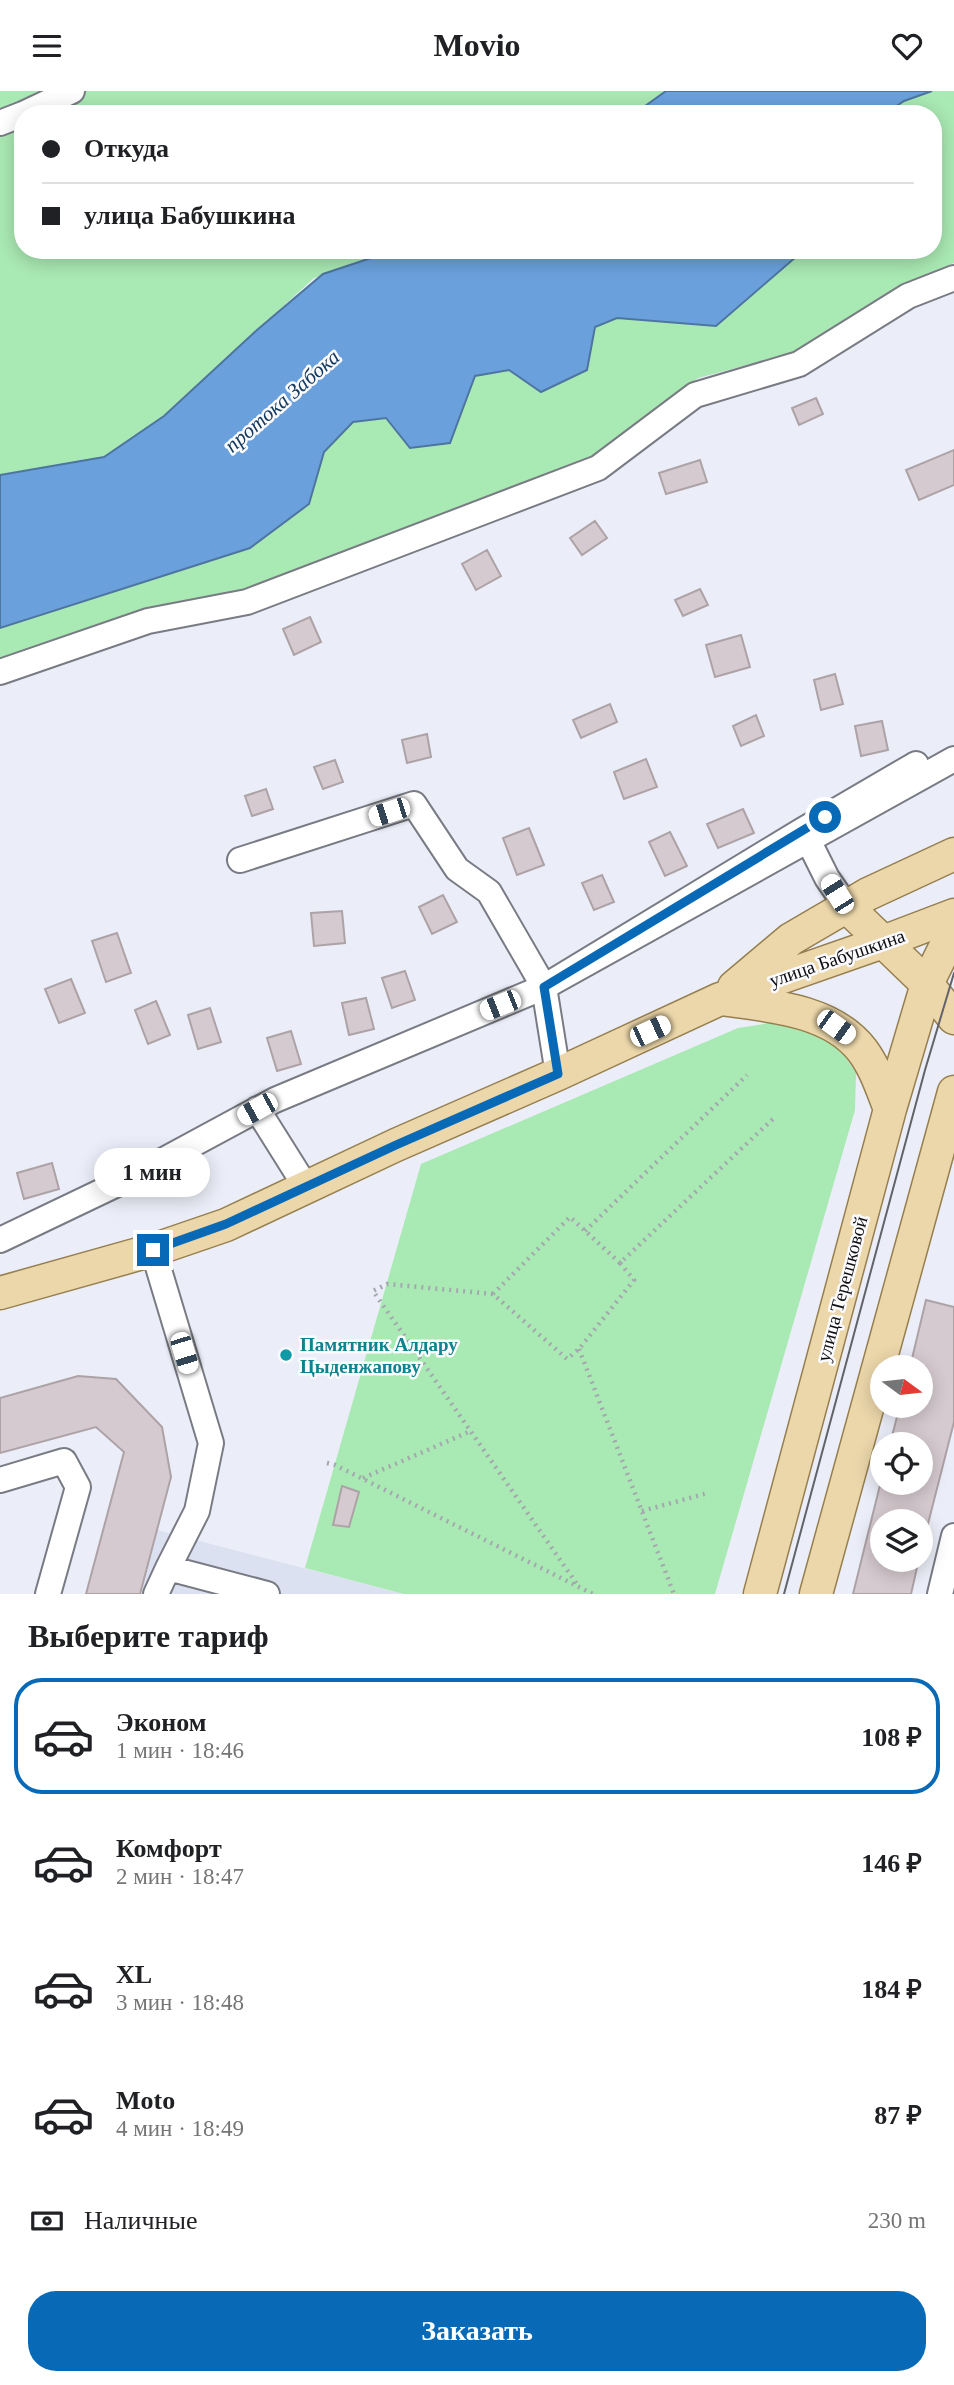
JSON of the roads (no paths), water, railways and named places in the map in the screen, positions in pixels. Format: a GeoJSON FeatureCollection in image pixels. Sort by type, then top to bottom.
{"type":"FeatureCollection","features":[{"type":"Feature","properties":{"kind":"main road","name":"улица Бабушкина"},"geometry":{"type":"LineString","coordinates":[[720,999],[791,939],[868,894],[954,854]]}},
{"type":"Feature","properties":{"kind":"main road"},"geometry":{"type":"LineString","coordinates":[[847,907],[927,984],[954,1018]]}},
{"type":"Feature","properties":{"kind":"main road","name":"улица Бабушкина"},"geometry":{"type":"LineString","coordinates":[[0,1293],[153,1250],[226,1224],[720,999],[883,943],[954,915]]}},
{"type":"Feature","properties":{"kind":"main road","name":"улица Терешковой"},"geometry":{"type":"LineString","coordinates":[[760,1594],[890,1109],[927,984],[954,929]]}},
{"type":"Feature","properties":{"kind":"main road"},"geometry":{"type":"LineString","coordinates":[[720,999],[785,1007],[836,1027],[862,1050],[874,1070],[890,1109]]}},
{"type":"Feature","properties":{"kind":"main road"},"geometry":{"type":"LineString","coordinates":[[816,1594],[954,1093]]}},
{"type":"Feature","properties":{"kind":"street"},"geometry":{"type":"LineString","coordinates":[[42,105],[72,91]]}},
{"type":"Feature","properties":{"kind":"street"},"geometry":{"type":"LineString","coordinates":[[0,672],[148,621],[247,602],[598,468],[695,395],[799,364],[908,296],[954,278]]}},
{"type":"Feature","properties":{"kind":"street"},"geometry":{"type":"LineString","coordinates":[[0,1240],[136,1175],[257,1109],[421,1037],[544,987],[954,759]]}},
{"type":"Feature","properties":{"kind":"street"},"geometry":{"type":"LineString","coordinates":[[916,764],[544,987],[803,830],[916,764]]}},
{"type":"Feature","properties":{"kind":"street"},"geometry":{"type":"LineString","coordinates":[[240,860],[414,804],[457,869],[489,892],[544,987],[558,1074]]}},
{"type":"Feature","properties":{"kind":"street"},"geometry":{"type":"LineString","coordinates":[[803,830],[827,878],[847,907]]}},
{"type":"Feature","properties":{"kind":"street"},"geometry":{"type":"LineString","coordinates":[[257,1109],[306,1187]]}},
{"type":"Feature","properties":{"kind":"street"},"geometry":{"type":"LineString","coordinates":[[153,1250],[211,1443],[197,1511],[156,1594]]}},
{"type":"Feature","properties":{"kind":"street"},"geometry":{"type":"LineString","coordinates":[[0,1480],[64,1461],[78,1487],[48,1594]]}},
{"type":"Feature","properties":{"kind":"street"},"geometry":{"type":"LineString","coordinates":[[940,1594],[954,1536]]}},
{"type":"Feature","properties":{"kind":"street"},"geometry":{"type":"LineString","coordinates":[[168,1568],[267,1594]]}},
{"type":"Feature","properties":{"kind":"water"},"geometry":{"type":"Polygon","coordinates":[[[666,91],[932,91],[898,105],[647,105],[666,91]]]}},
{"type":"Feature","properties":{"kind":"water","name":"протока Забока"},"geometry":{"type":"Polygon","coordinates":[[[368,259],[794,259],[716,326],[617,318],[595,327],[587,370],[541,392],[509,370],[475,376],[450,443],[410,448],[386,418],[353,422],[324,452],[309,504],[250,548],[0,628],[0,475],[104,457],[164,416],[257,330],[323,274],[368,259]]]}},
{"type":"Feature","properties":{"kind":"tram line"},"geometry":{"type":"LineString","coordinates":[[784,1594],[925,1070],[954,973]]}},
{"type":"Feature","properties":{"kind":"place","name":"Памятник Алдару Цыденжапову"},"geometry":{"type":"Point","coordinates":[286,1355]}}]}
